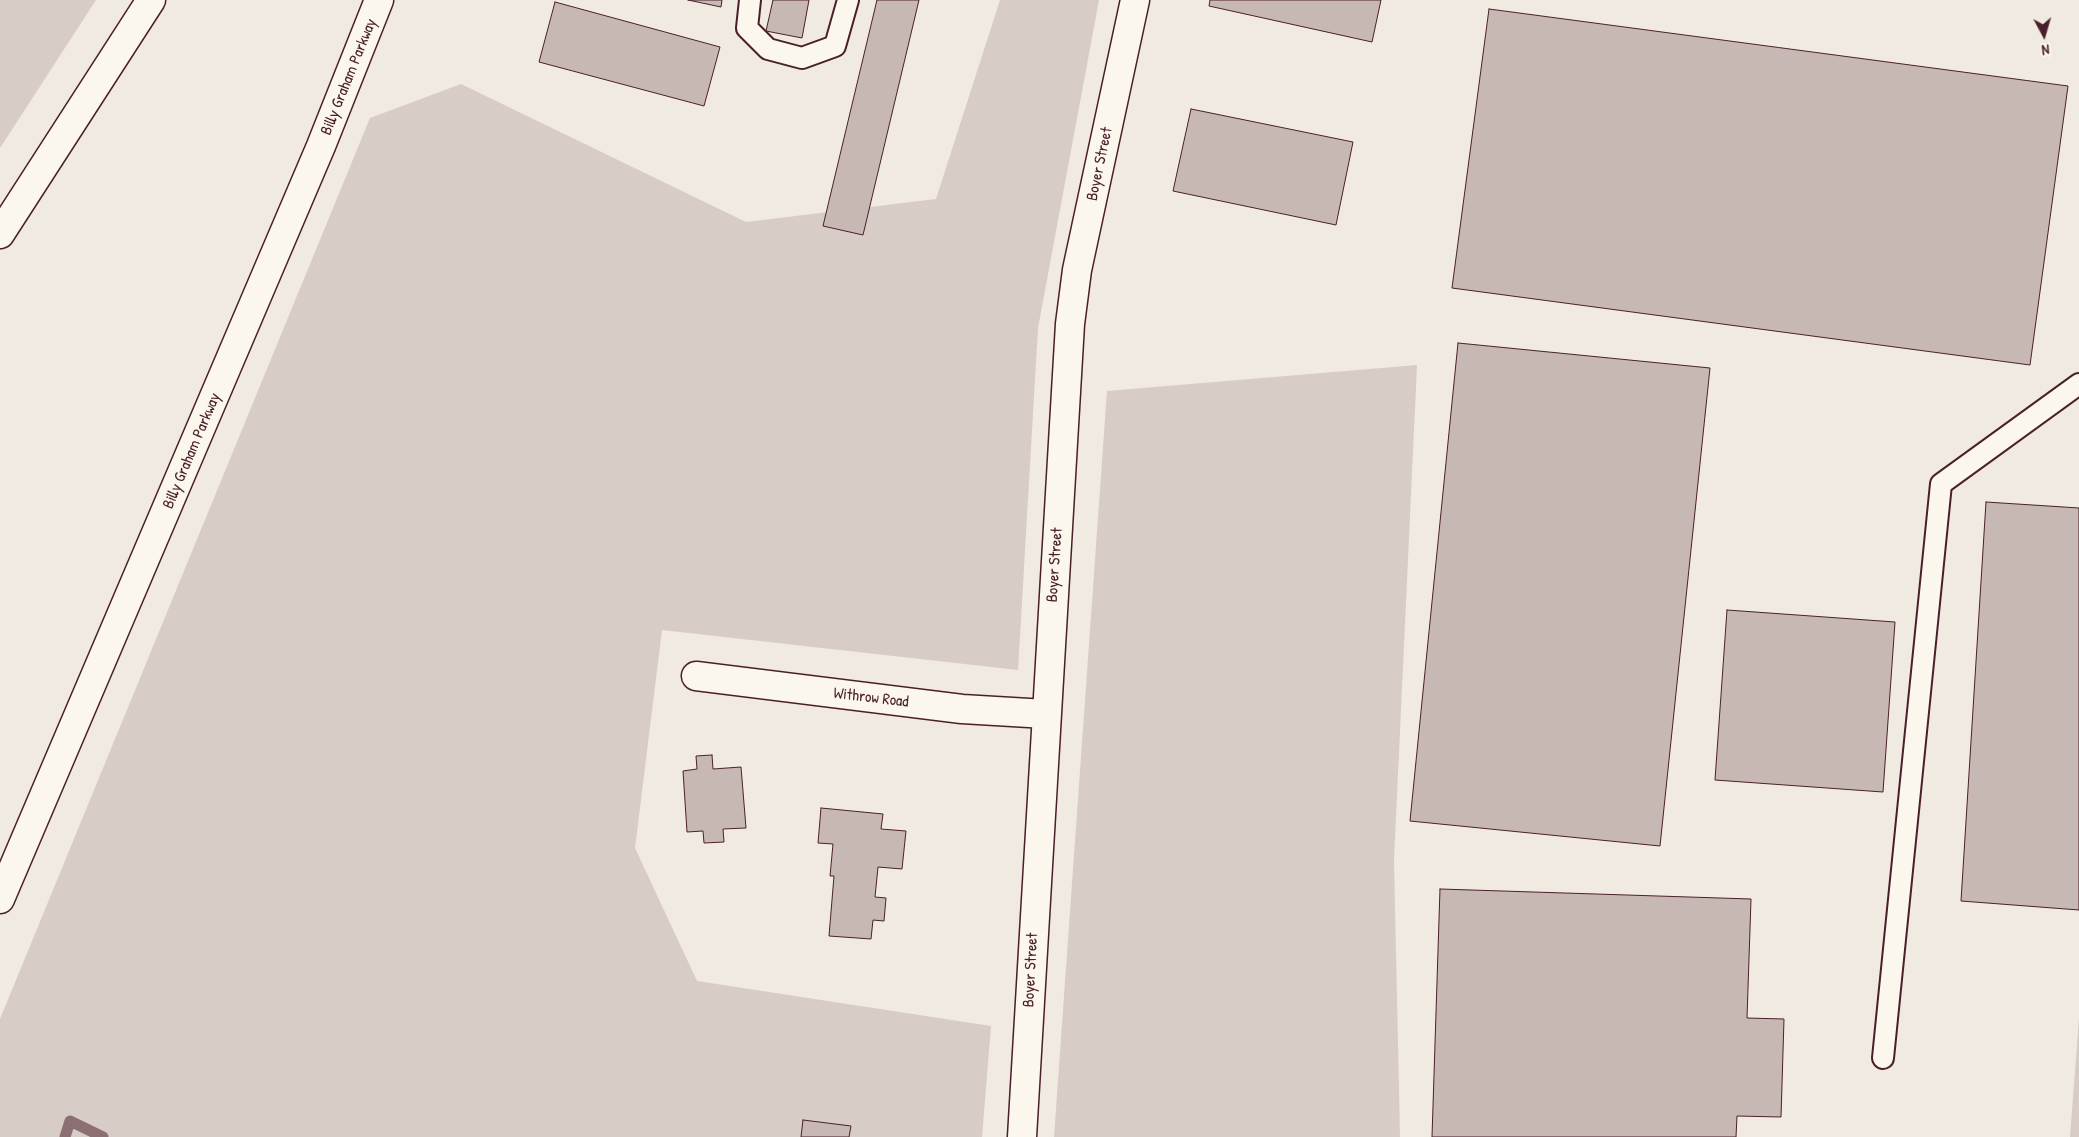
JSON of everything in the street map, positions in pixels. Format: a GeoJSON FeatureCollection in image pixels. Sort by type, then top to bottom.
{"type":"FeatureCollection","features":[{"type":"Feature","properties":{"kind":"main road"},"geometry":{"type":"LineString","coordinates":[[0,234],[151,0]]}},
{"type":"Feature","properties":{"kind":"main road","name":"Billy Graham Parkway"},"geometry":{"type":"LineString","coordinates":[[0,899],[318,155],[379,0]]}},
{"type":"Feature","properties":{"kind":"main road","name":"Boyer Street"},"geometry":{"type":"LineString","coordinates":[[1022,1137],[1046,714],[1073,293],[1135,0]]}},
{"type":"Feature","properties":{"kind":"main road","name":"Withrow Road"},"geometry":{"type":"LineString","coordinates":[[696,676],[962,709],[1046,714]]}},
{"type":"Feature","properties":{"kind":"lane"},"geometry":{"type":"LineString","coordinates":[[750,0],[747,28],[768,49],[802,58],[835,46],[848,0]]}},
{"type":"Feature","properties":{"kind":"lane"},"geometry":{"type":"LineString","coordinates":[[1883,1058],[1941,484],[2079,384]]}},
{"type":"Feature","properties":{"kind":"shaded area"},"geometry":{"type":"Polygon","coordinates":[[[0,0],[96,0],[0,148],[0,0]]]}},
{"type":"Feature","properties":{"kind":"shaded area"},"geometry":{"type":"Polygon","coordinates":[[[1000,0],[1099,0],[1038,328],[1018,670],[662,630],[635,848],[697,981],[991,1026],[982,1137],[0,1137],[0,1019],[370,118],[461,84],[746,222],[936,199],[1000,0]]]}},
{"type":"Feature","properties":{"kind":"shaded area"},"geometry":{"type":"Polygon","coordinates":[[[1417,365],[1394,860],[1400,1137],[1054,1137],[1107,391],[1417,365]]]}},
{"type":"Feature","properties":{"kind":"shaded area"},"geometry":{"type":"Polygon","coordinates":[[[2079,1018],[2079,1137],[2070,1137],[2079,1018]]]}},
{"type":"Feature","properties":{"kind":"building"},"geometry":{"type":"Polygon","coordinates":[[[688,0],[722,0],[721,7],[688,0]]]}},
{"type":"Feature","properties":{"kind":"building"},"geometry":{"type":"Polygon","coordinates":[[[773,0],[809,0],[802,38],[766,31],[773,0]]]}},
{"type":"Feature","properties":{"kind":"building"},"geometry":{"type":"Polygon","coordinates":[[[877,0],[919,0],[863,235],[823,226],[877,0]]]}},
{"type":"Feature","properties":{"kind":"building"},"geometry":{"type":"Polygon","coordinates":[[[1210,0],[1381,0],[1372,42],[1209,6],[1210,0]]]}},
{"type":"Feature","properties":{"kind":"building"},"geometry":{"type":"Polygon","coordinates":[[[555,2],[720,47],[704,106],[539,62],[555,2]]]}},
{"type":"Feature","properties":{"kind":"building"},"geometry":{"type":"Polygon","coordinates":[[[1489,9],[2068,86],[2030,365],[1452,288],[1489,9]]]}},
{"type":"Feature","properties":{"kind":"building"},"geometry":{"type":"Polygon","coordinates":[[[1191,109],[1353,142],[1336,225],[1173,191],[1191,109]]]}},
{"type":"Feature","properties":{"kind":"building"},"geometry":{"type":"Polygon","coordinates":[[[1458,343],[1710,368],[1660,846],[1410,821],[1458,343]]]}},
{"type":"Feature","properties":{"kind":"building"},"geometry":{"type":"Polygon","coordinates":[[[1986,502],[2079,508],[2079,910],[1961,901],[1986,502]]]}},
{"type":"Feature","properties":{"kind":"building"},"geometry":{"type":"Polygon","coordinates":[[[1727,610],[1895,622],[1883,792],[1715,780],[1727,610]]]}},
{"type":"Feature","properties":{"kind":"building"},"geometry":{"type":"Polygon","coordinates":[[[712,755],[713,769],[741,767],[746,828],[723,829],[724,842],[704,843],[703,831],[687,832],[683,771],[697,769],[696,756],[712,755]]]}},
{"type":"Feature","properties":{"kind":"building"},"geometry":{"type":"Polygon","coordinates":[[[821,808],[883,814],[881,829],[906,831],[902,869],[878,867],[875,897],[886,898],[884,921],[873,920],[871,939],[829,936],[834,876],[830,876],[833,844],[818,843],[821,808]]]}},
{"type":"Feature","properties":{"kind":"building"},"geometry":{"type":"Polygon","coordinates":[[[1440,889],[1751,899],[1747,1018],[1784,1019],[1781,1117],[1737,1116],[1736,1137],[1432,1137],[1440,889]]]}},
{"type":"Feature","properties":{"kind":"building"},"geometry":{"type":"Polygon","coordinates":[[[803,1120],[851,1126],[849,1137],[801,1137],[803,1120]]]}},
{"type":"Feature","properties":{"kind":"waterway"},"geometry":{"type":"LineString","coordinates":[[65,1137],[70,1121],[103,1137]]}}]}
